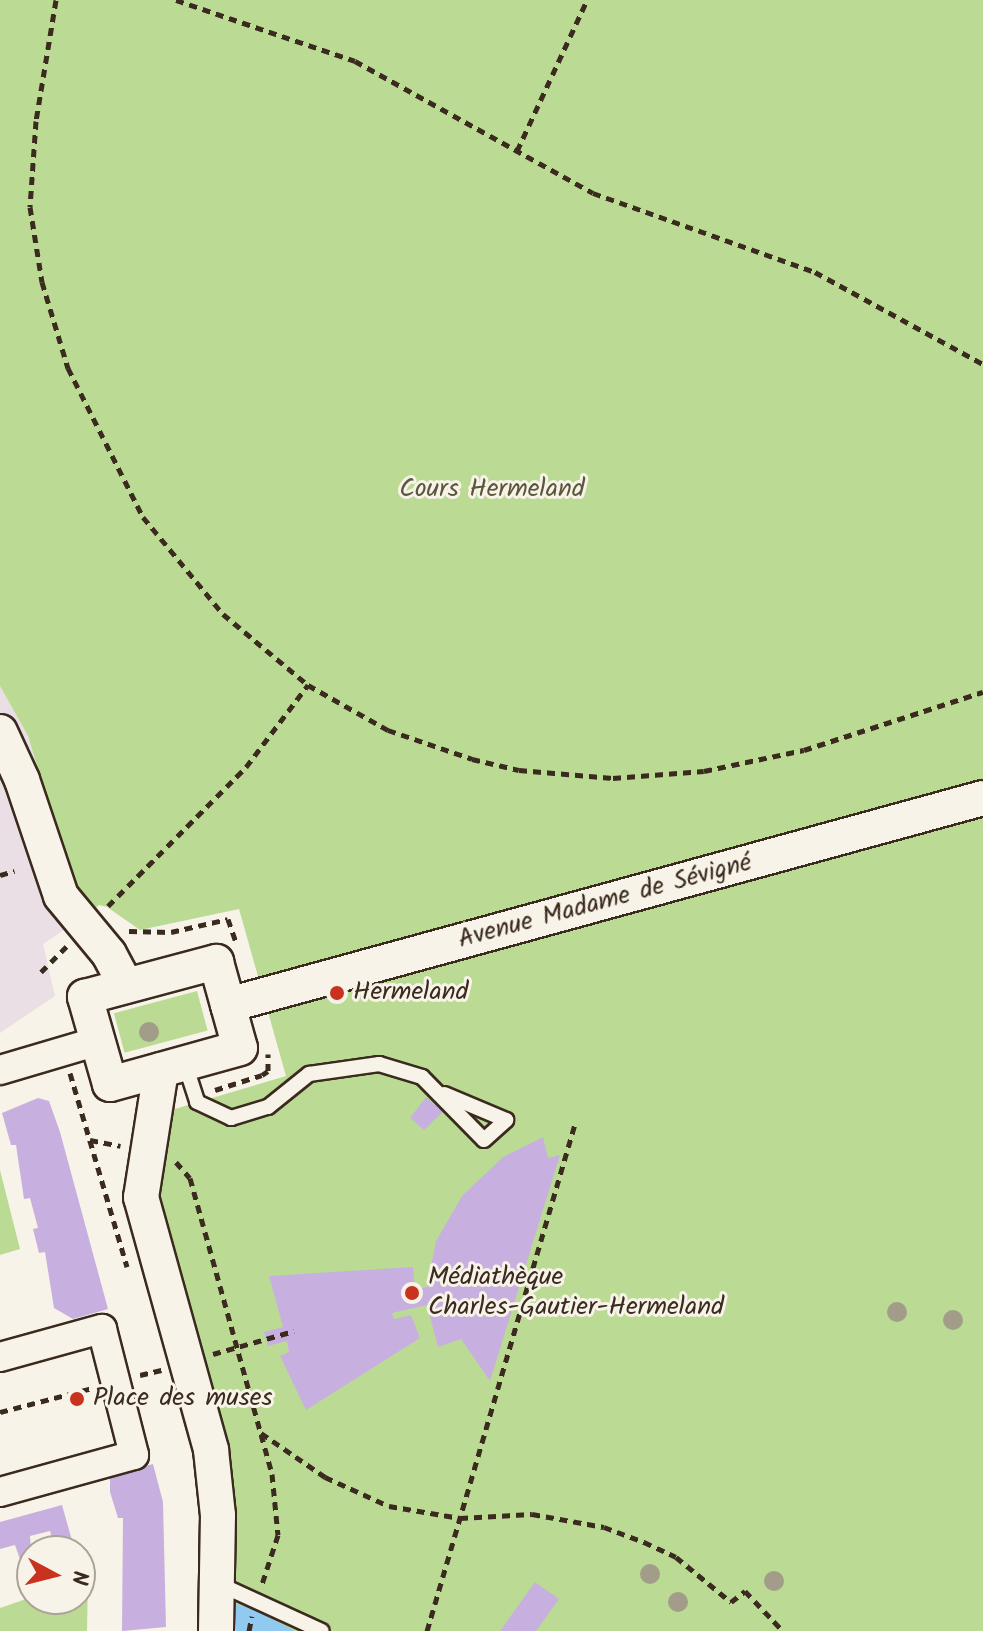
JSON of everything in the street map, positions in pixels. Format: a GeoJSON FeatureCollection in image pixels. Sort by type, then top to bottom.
{"type":"FeatureCollection","features":[{"type":"Feature","properties":{"kind":"street"},"geometry":{"type":"LineString","coordinates":[[0,732],[22,780],[61,896],[109,954],[126,986]]}},
{"type":"Feature","properties":{"kind":"street","name":"Avenue Madame de Sévigné"},"geometry":{"type":"LineString","coordinates":[[228,1005],[983,798]]}},
{"type":"Feature","properties":{"kind":"street"},"geometry":{"type":"LineString","coordinates":[[216,962],[228,1005],[240,1048],[110,1084],[85,997],[216,962]]}},
{"type":"Feature","properties":{"kind":"street"},"geometry":{"type":"LineString","coordinates":[[0,1070],[98,1041]]}},
{"type":"Feature","properties":{"kind":"street"},"geometry":{"type":"LineString","coordinates":[[173,1067],[141,1197],[171,1367],[216,1483],[216,1631]]}},
{"type":"Feature","properties":{"kind":"street"},"geometry":{"type":"LineString","coordinates":[[0,1357],[102,1329],[134,1455],[0,1492]]}},
{"type":"Feature","properties":{"kind":"lane"},"geometry":{"type":"LineString","coordinates":[[173,1067],[196,1096],[216,1114],[244,1118],[268,1107],[309,1074],[379,1064],[422,1077],[444,1094]]}},
{"type":"Feature","properties":{"kind":"lane"},"geometry":{"type":"LineString","coordinates":[[217,1583],[255,1597],[322,1631]]}},
{"type":"Feature","properties":{"kind":"path"},"geometry":{"type":"LineString","coordinates":[[56,0],[36,121],[30,207],[42,282],[68,368],[143,517],[223,614],[308,685],[388,730],[472,759],[519,770],[613,778],[674,775],[777,756],[983,692]]}},
{"type":"Feature","properties":{"kind":"path"},"geometry":{"type":"LineString","coordinates":[[176,0],[355,61],[593,193],[815,272],[983,364]]}},
{"type":"Feature","properties":{"kind":"path"},"geometry":{"type":"LineString","coordinates":[[517,151],[587,0]]}},
{"type":"Feature","properties":{"kind":"path"},"geometry":{"type":"LineString","coordinates":[[107,907],[246,767],[308,685]]}},
{"type":"Feature","properties":{"kind":"path"},"geometry":{"type":"LineString","coordinates":[[0,875],[14,871]]}},
{"type":"Feature","properties":{"kind":"path"},"geometry":{"type":"LineString","coordinates":[[41,972],[71,943]]}},
{"type":"Feature","properties":{"kind":"path"},"geometry":{"type":"LineString","coordinates":[[196,1096],[262,1075],[268,1071],[267,1050]]}},
{"type":"Feature","properties":{"kind":"path"},"geometry":{"type":"LineString","coordinates":[[69,1069],[127,1270]]}},
{"type":"Feature","properties":{"kind":"path"},"geometry":{"type":"LineString","coordinates":[[427,1631],[575,1124]]}},
{"type":"Feature","properties":{"kind":"path"},"geometry":{"type":"LineString","coordinates":[[90,1140],[130,1149]]}},
{"type":"Feature","properties":{"kind":"path"},"geometry":{"type":"LineString","coordinates":[[172,1158],[190,1178],[261,1433],[277,1505],[275,1555],[255,1597]]}},
{"type":"Feature","properties":{"kind":"path"},"geometry":{"type":"LineString","coordinates":[[0,1412],[294,1331]]}},
{"type":"Feature","properties":{"kind":"path"},"geometry":{"type":"LineString","coordinates":[[153,1356],[171,1367]]}},
{"type":"Feature","properties":{"kind":"path"},"geometry":{"type":"LineString","coordinates":[[161,1386],[171,1367]]}},
{"type":"Feature","properties":{"kind":"path"},"geometry":{"type":"LineString","coordinates":[[261,1433],[325,1477],[375,1500],[460,1518],[532,1514],[604,1527],[676,1557],[731,1602],[745,1591],[783,1631]]}},
{"type":"Feature","properties":{"kind":"shaded area"},"geometry":{"type":"Polygon","coordinates":[[[0,686],[28,736],[73,885],[92,911],[43,944],[55,996],[0,1033],[0,686]]]}},
{"type":"Feature","properties":{"kind":"green space","name":"Cours Hermeland"},"geometry":{"type":"Polygon","coordinates":[[[0,0],[983,0],[983,1631],[229,1631],[158,1202],[168,1111],[286,1076],[239,909],[140,930],[107,907],[99,905],[92,911],[73,885],[28,736],[0,686],[0,0]]]}},
{"type":"Feature","properties":{"kind":"green space"},"geometry":{"type":"Polygon","coordinates":[[[197,991],[208,1031],[125,1053],[114,1013],[197,991]]]}},
{"type":"Feature","properties":{"kind":"green space"},"geometry":{"type":"Polygon","coordinates":[[[0,1170],[20,1249],[0,1255],[0,1170]]]}},
{"type":"Feature","properties":{"kind":"green space"},"geometry":{"type":"Polygon","coordinates":[[[16,1602],[16,1615],[87,1615],[87,1631],[0,1631],[0,1608],[16,1602]]]}},
{"type":"Feature","properties":{"kind":"water"},"geometry":{"type":"Polygon","coordinates":[[[236,1604],[253,1609],[295,1631],[236,1631],[236,1604]]]}},
{"type":"Feature","properties":{"kind":"building"},"geometry":{"type":"Polygon","coordinates":[[[426,1097],[443,1112],[424,1130],[410,1118],[426,1097]]]}},
{"type":"Feature","properties":{"kind":"building"},"geometry":{"type":"Polygon","coordinates":[[[38,1098],[49,1101],[60,1132],[108,1309],[73,1319],[54,1308],[45,1252],[39,1253],[33,1229],[38,1228],[30,1198],[24,1199],[16,1145],[11,1145],[2,1113],[38,1098]]]}},
{"type":"Feature","properties":{"kind":"building"},"geometry":{"type":"Polygon","coordinates":[[[543,1137],[548,1158],[560,1155],[490,1381],[461,1339],[438,1347],[427,1305],[392,1313],[394,1319],[411,1315],[420,1338],[306,1410],[280,1356],[289,1352],[287,1341],[268,1346],[264,1332],[283,1327],[269,1276],[413,1267],[415,1289],[427,1287],[436,1241],[462,1196],[503,1157],[543,1137]]]}},
{"type":"Feature","properties":{"kind":"building"},"geometry":{"type":"Polygon","coordinates":[[[153,1464],[163,1502],[166,1627],[122,1631],[123,1518],[118,1518],[110,1492],[110,1476],[153,1464]]]}},
{"type":"Feature","properties":{"kind":"building"},"geometry":{"type":"Polygon","coordinates":[[[62,1505],[70,1535],[51,1535],[50,1531],[16,1535],[16,1548],[15,1545],[0,1549],[0,1522],[62,1505]]]}},
{"type":"Feature","properties":{"kind":"building"},"geometry":{"type":"Polygon","coordinates":[[[535,1582],[559,1599],[536,1631],[500,1631],[535,1582]]]}},
{"type":"Feature","properties":{"kind":"place","name":"Hermeland"},"geometry":{"type":"Point","coordinates":[337,993]}},
{"type":"Feature","properties":{"kind":"place","name":"Médiathèque Charles-Gautier-Hermeland"},"geometry":{"type":"Point","coordinates":[412,1293]}},
{"type":"Feature","properties":{"kind":"place","name":"Place des muses"},"geometry":{"type":"Point","coordinates":[77,1399]}}]}
